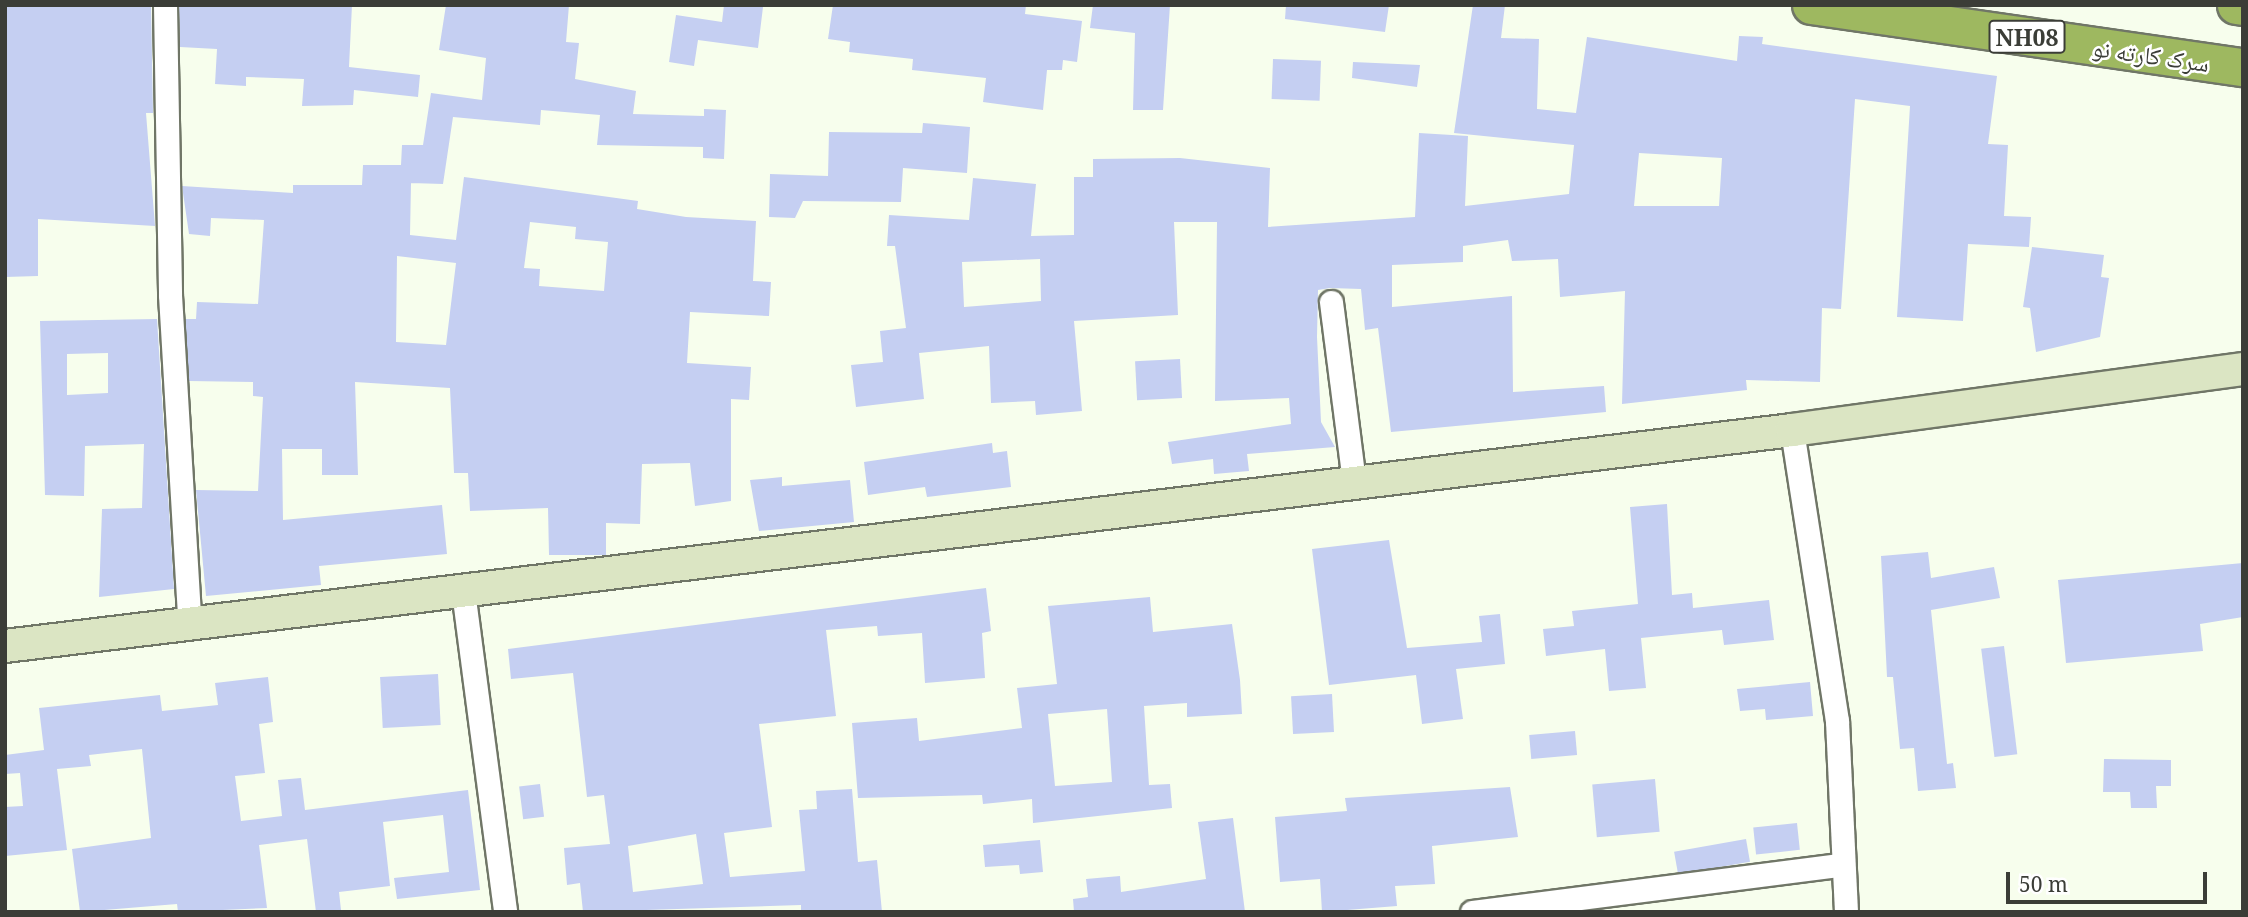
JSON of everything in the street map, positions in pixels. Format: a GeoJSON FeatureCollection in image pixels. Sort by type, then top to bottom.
{"type":"FeatureCollection","features":[{"type":"Feature","properties":{"kind":"highway","name":"سرک کارته نو"},"geometry":{"type":"LineString","coordinates":[[1811,5],[2243,67]]}},
{"type":"Feature","properties":{"kind":"highway"},"geometry":{"type":"LineString","coordinates":[[2236,5],[2243,6]]}},
{"type":"Feature","properties":{"kind":"main road"},"geometry":{"type":"LineString","coordinates":[[5,646],[191,627],[463,591],[1792,430],[2243,369]]}},
{"type":"Feature","properties":{"kind":"street"},"geometry":{"type":"LineString","coordinates":[[166,5],[170,295],[191,627]]}},
{"type":"Feature","properties":{"kind":"street"},"geometry":{"type":"LineString","coordinates":[[1331,302],[1353,482]]}},
{"type":"Feature","properties":{"kind":"street"},"geometry":{"type":"LineString","coordinates":[[1792,430],[1837,721],[1840,865],[1846,912]]}},
{"type":"Feature","properties":{"kind":"street"},"geometry":{"type":"LineString","coordinates":[[463,591],[505,912]]}},
{"type":"Feature","properties":{"kind":"street"},"geometry":{"type":"LineString","coordinates":[[1472,912],[1596,902],[1840,865]]}},
{"type":"Feature","properties":{"kind":"building"},"geometry":{"type":"Polygon","coordinates":[[[7,5],[151,5],[153,113],[146,113],[155,226],[38,219],[38,276],[5,277],[7,5]]]}},
{"type":"Feature","properties":{"kind":"building"},"geometry":{"type":"Polygon","coordinates":[[[179,5],[352,5],[349,67],[420,75],[418,97],[354,90],[353,105],[302,106],[304,79],[246,77],[246,86],[215,84],[217,49],[180,47],[179,5]]]}},
{"type":"Feature","properties":{"kind":"building"},"geometry":{"type":"Polygon","coordinates":[[[446,5],[569,5],[566,42],[579,43],[575,79],[636,91],[633,114],[704,116],[704,109],[726,110],[724,159],[703,158],[703,147],[597,145],[600,115],[541,110],[540,125],[453,117],[443,184],[411,183],[410,235],[456,240],[464,177],[638,201],[637,209],[686,217],[756,221],[753,281],[771,282],[769,316],[690,312],[687,363],[751,367],[749,400],[731,399],[731,501],[695,506],[690,463],[642,464],[640,524],[606,523],[606,555],[549,555],[548,508],[470,511],[468,473],[454,473],[450,388],[355,382],[358,475],[322,475],[322,449],[282,449],[283,520],[442,505],[447,554],[319,566],[321,585],[206,596],[196,490],[258,491],[263,397],[253,396],[253,382],[189,381],[185,319],[196,319],[197,302],[258,304],[264,220],[211,218],[210,236],[189,234],[182,186],[293,193],[293,185],[362,185],[363,165],[401,165],[402,145],[423,145],[431,93],[482,100],[486,58],[439,50],[446,5]],[[530,222],[524,268],[540,269],[539,286],[604,291],[608,242],[575,239],[576,227],[530,222]],[[397,256],[396,342],[446,345],[456,263],[397,256]]]}},
{"type":"Feature","properties":{"kind":"building"},"geometry":{"type":"Polygon","coordinates":[[[724,5],[763,7],[758,48],[698,40],[694,66],[669,62],[676,15],[722,22],[724,5]]]}},
{"type":"Feature","properties":{"kind":"building"},"geometry":{"type":"Polygon","coordinates":[[[833,5],[1026,5],[1025,14],[1082,21],[1077,62],[1063,60],[1062,70],[1047,70],[1043,110],[983,102],[986,78],[912,70],[913,59],[849,52],[850,42],[828,39],[833,5]]]}},
{"type":"Feature","properties":{"kind":"building"},"geometry":{"type":"Polygon","coordinates":[[[1093,5],[1170,5],[1163,110],[1133,110],[1135,33],[1090,28],[1093,5]]]}},
{"type":"Feature","properties":{"kind":"building"},"geometry":{"type":"Polygon","coordinates":[[[1286,5],[1389,5],[1385,32],[1285,19],[1286,5]]]}},
{"type":"Feature","properties":{"kind":"building"},"geometry":{"type":"Polygon","coordinates":[[[1473,5],[1505,5],[1501,38],[1539,39],[1537,109],[1576,113],[1587,37],[1737,61],[1739,36],[1763,37],[1762,44],[1997,76],[1988,144],[2008,145],[2004,216],[2031,217],[2029,247],[1968,244],[1963,321],[1897,317],[1910,106],[1855,99],[1841,309],[1822,308],[1820,382],[1746,380],[1747,390],[1622,404],[1625,291],[1560,297],[1558,259],[1512,261],[1508,240],[1463,246],[1463,262],[1392,265],[1392,307],[1512,296],[1513,392],[1604,386],[1606,412],[1391,432],[1378,328],[1365,330],[1361,289],[1330,288],[1318,290],[1317,337],[1321,422],[1335,447],[1247,454],[1249,471],[1214,474],[1213,459],[1172,464],[1168,442],[1291,424],[1289,398],[1215,401],[1217,222],[1174,222],[1178,315],[1074,321],[1082,411],[1036,415],[1035,401],[991,403],[989,346],[919,353],[924,399],[856,407],[851,365],[883,362],[880,331],[906,328],[895,246],[887,246],[889,215],[969,220],[973,178],[1036,184],[1031,236],[1074,235],[1074,177],[1093,177],[1093,159],[1180,158],[1270,168],[1268,227],[1415,217],[1419,133],[1468,136],[1465,206],[1569,194],[1574,145],[1454,133],[1473,5]],[[1639,153],[1634,206],[1719,206],[1722,158],[1639,153]],[[1040,259],[962,262],[964,307],[1041,301],[1040,259]]]}},
{"type":"Feature","properties":{"kind":"building"},"geometry":{"type":"Polygon","coordinates":[[[1273,59],[1321,61],[1320,101],[1272,99],[1273,59]]]}},
{"type":"Feature","properties":{"kind":"building"},"geometry":{"type":"Polygon","coordinates":[[[1353,62],[1420,65],[1417,87],[1352,78],[1353,62]]]}},
{"type":"Feature","properties":{"kind":"building"},"geometry":{"type":"Polygon","coordinates":[[[923,123],[970,127],[967,173],[903,168],[901,202],[803,201],[795,218],[769,217],[770,174],[828,176],[829,132],[922,133],[923,123]]]}},
{"type":"Feature","properties":{"kind":"building"},"geometry":{"type":"Polygon","coordinates":[[[2032,247],[2104,255],[2101,277],[2109,278],[2100,337],[2036,352],[2030,308],[2023,307],[2032,247]]]}},
{"type":"Feature","properties":{"kind":"building"},"geometry":{"type":"Polygon","coordinates":[[[157,319],[174,589],[99,597],[102,509],[142,508],[144,444],[85,446],[84,496],[45,495],[40,321],[157,319]],[[108,353],[67,354],[67,395],[108,393],[108,353]]]}},
{"type":"Feature","properties":{"kind":"building"},"geometry":{"type":"Polygon","coordinates":[[[1180,359],[1182,398],[1137,400],[1135,361],[1180,359]]]}},
{"type":"Feature","properties":{"kind":"building"},"geometry":{"type":"Polygon","coordinates":[[[992,443],[993,453],[1007,451],[1011,487],[927,497],[925,487],[868,495],[864,462],[992,443]]]}},
{"type":"Feature","properties":{"kind":"building"},"geometry":{"type":"Polygon","coordinates":[[[782,477],[782,486],[850,480],[854,522],[759,531],[750,480],[782,477]]]}},
{"type":"Feature","properties":{"kind":"building"},"geometry":{"type":"Polygon","coordinates":[[[1667,504],[1672,595],[1692,593],[1693,608],[1769,600],[1774,640],[1724,645],[1722,630],[1641,638],[1646,688],[1609,691],[1605,649],[1546,656],[1543,629],[1574,626],[1572,611],[1638,604],[1630,507],[1667,504]]]}},
{"type":"Feature","properties":{"kind":"building"},"geometry":{"type":"Polygon","coordinates":[[[1389,540],[1407,648],[1482,642],[1479,616],[1500,614],[1505,664],[1456,669],[1463,719],[1422,724],[1416,675],[1329,685],[1312,549],[1389,540]]]}},
{"type":"Feature","properties":{"kind":"building"},"geometry":{"type":"Polygon","coordinates":[[[1928,552],[1931,578],[1994,567],[2000,598],[1931,610],[1947,764],[1953,763],[1956,788],[1918,791],[1914,748],[1900,749],[1893,677],[1887,677],[1881,556],[1928,552]]]}},
{"type":"Feature","properties":{"kind":"building"},"geometry":{"type":"Polygon","coordinates":[[[2243,563],[2243,617],[2200,624],[2203,651],[2066,663],[2058,580],[2243,563]]]}},
{"type":"Feature","properties":{"kind":"building"},"geometry":{"type":"Polygon","coordinates":[[[986,588],[991,631],[982,633],[985,678],[925,683],[922,633],[878,636],[877,626],[826,630],[836,716],[759,724],[772,827],[724,833],[730,877],[805,871],[799,810],[817,809],[816,791],[852,789],[858,862],[877,860],[882,912],[801,912],[801,905],[583,912],[580,883],[567,885],[564,848],[610,844],[604,795],[587,797],[573,673],[511,679],[508,649],[986,588]],[[696,834],[628,846],[633,892],[703,884],[696,834]]]}},
{"type":"Feature","properties":{"kind":"building"},"geometry":{"type":"Polygon","coordinates":[[[1150,597],[1153,632],[1232,624],[1242,714],[1187,717],[1187,703],[1144,706],[1149,785],[1170,784],[1172,808],[1033,823],[1032,799],[983,804],[982,795],[858,798],[852,723],[917,718],[919,741],[1022,728],[1017,688],[1057,684],[1048,606],[1150,597]],[[1107,709],[1048,714],[1055,786],[1112,782],[1107,709]]]}},
{"type":"Feature","properties":{"kind":"building"},"geometry":{"type":"Polygon","coordinates":[[[2004,646],[2017,754],[1994,757],[1981,649],[2004,646]]]}},
{"type":"Feature","properties":{"kind":"building"},"geometry":{"type":"Polygon","coordinates":[[[438,674],[441,725],[383,728],[380,677],[438,674]]]}},
{"type":"Feature","properties":{"kind":"building"},"geometry":{"type":"Polygon","coordinates":[[[268,677],[273,722],[259,724],[265,773],[235,776],[241,821],[282,816],[278,780],[301,778],[305,810],[468,790],[480,890],[397,899],[394,878],[449,872],[443,815],[383,822],[390,886],[339,892],[341,910],[316,912],[307,839],[259,845],[267,908],[178,912],[177,904],[80,912],[72,849],[151,838],[142,749],[89,755],[91,766],[57,769],[67,850],[5,856],[5,807],[23,806],[20,773],[5,774],[5,755],[44,750],[39,708],[160,695],[162,711],[218,705],[215,683],[268,677]]]}},
{"type":"Feature","properties":{"kind":"building"},"geometry":{"type":"Polygon","coordinates":[[[1810,682],[1813,716],[1766,720],[1765,709],[1740,711],[1737,689],[1810,682]]]}},
{"type":"Feature","properties":{"kind":"building"},"geometry":{"type":"Polygon","coordinates":[[[1332,694],[1334,732],[1293,734],[1291,696],[1332,694]]]}},
{"type":"Feature","properties":{"kind":"building"},"geometry":{"type":"Polygon","coordinates":[[[1575,731],[1577,755],[1531,759],[1529,735],[1575,731]]]}},
{"type":"Feature","properties":{"kind":"building"},"geometry":{"type":"Polygon","coordinates":[[[2104,759],[2171,760],[2171,786],[2156,786],[2157,808],[2131,808],[2130,792],[2103,792],[2104,759]]]}},
{"type":"Feature","properties":{"kind":"building"},"geometry":{"type":"Polygon","coordinates":[[[1655,779],[1660,832],[1597,837],[1592,784],[1655,779]]]}},
{"type":"Feature","properties":{"kind":"building"},"geometry":{"type":"Polygon","coordinates":[[[540,784],[544,817],[523,819],[519,787],[540,784]]]}},
{"type":"Feature","properties":{"kind":"building"},"geometry":{"type":"Polygon","coordinates":[[[1510,787],[1518,837],[1432,846],[1435,884],[1395,886],[1397,906],[1322,912],[1320,879],[1280,882],[1275,817],[1347,811],[1345,798],[1510,787]]]}},
{"type":"Feature","properties":{"kind":"building"},"geometry":{"type":"Polygon","coordinates":[[[1233,818],[1245,912],[1074,912],[1073,899],[1088,897],[1086,879],[1120,876],[1121,892],[1206,879],[1198,822],[1233,818]]]}},
{"type":"Feature","properties":{"kind":"building"},"geometry":{"type":"Polygon","coordinates":[[[1797,823],[1800,850],[1756,854],[1753,828],[1797,823]]]}},
{"type":"Feature","properties":{"kind":"building"},"geometry":{"type":"Polygon","coordinates":[[[1746,839],[1750,862],[1678,874],[1674,852],[1746,839]]]}},
{"type":"Feature","properties":{"kind":"building"},"geometry":{"type":"Polygon","coordinates":[[[1040,840],[1043,872],[1020,874],[1019,865],[985,867],[983,845],[1040,840]]]}}]}
